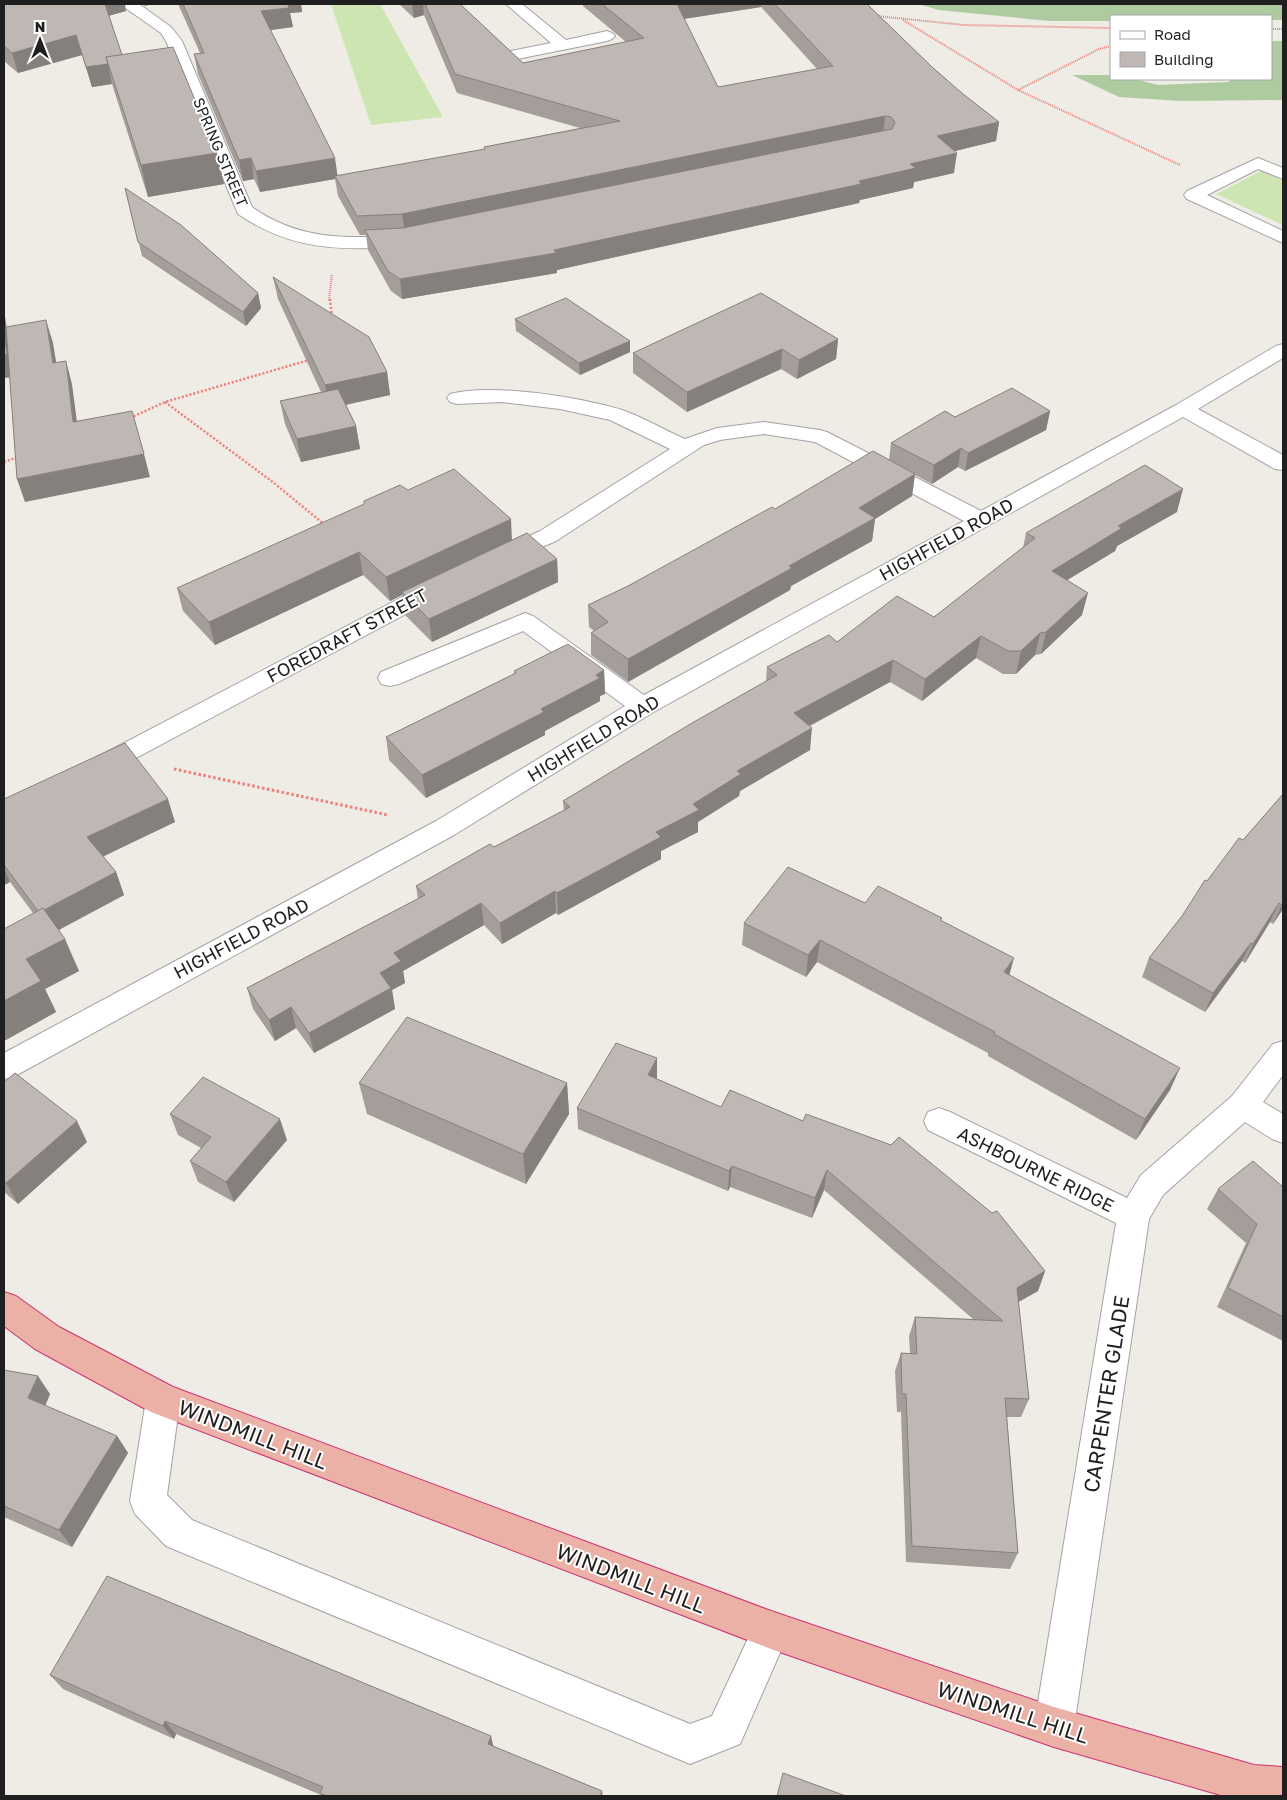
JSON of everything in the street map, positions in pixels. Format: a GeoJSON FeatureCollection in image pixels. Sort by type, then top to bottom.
{"type":"FeatureCollection","features":[{"type":"Feature","properties":{"kind":"highway","name":"WINDMILL HILL"},"geometry":{"type":"LineString","coordinates":[[4,1307],[47,1338],[164,1400],[771,1630],[1054,1727],[1254,1785],[1283,1788]]}},
{"type":"Feature","properties":{"kind":"street","name":"SPRING STREET"},"geometry":{"type":"LineString","coordinates":[[129,4],[166,30],[174,42],[244,210],[258,222],[283,232],[335,244],[405,241],[424,237]]}},
{"type":"Feature","properties":{"kind":"street"},"geometry":{"type":"LineString","coordinates":[[513,4],[562,44]]}},
{"type":"Feature","properties":{"kind":"street"},"geometry":{"type":"LineString","coordinates":[[516,54],[607,36]]}},
{"type":"Feature","properties":{"kind":"street"},"geometry":{"type":"LineString","coordinates":[[1283,174],[1258,163],[1193,195],[1283,238]]}},
{"type":"Feature","properties":{"kind":"street","name":"HIGHFIELD ROAD"},"geometry":{"type":"LineString","coordinates":[[4,1067],[445,828],[643,707],[1183,409],[1283,350]]}},
{"type":"Feature","properties":{"kind":"street"},"geometry":{"type":"LineString","coordinates":[[457,398],[502,396],[569,405],[616,415],[686,448]]}},
{"type":"Feature","properties":{"kind":"street"},"geometry":{"type":"LineString","coordinates":[[1183,409],[1283,464]]}},
{"type":"Feature","properties":{"kind":"street","name":"FOREDRAFT STREET"},"geometry":{"type":"LineString","coordinates":[[74,779],[418,597],[548,536],[697,441],[717,434],[764,428],[820,436],[980,520]]}},
{"type":"Feature","properties":{"kind":"street"},"geometry":{"type":"LineString","coordinates":[[390,678],[525,622],[643,707]]}},
{"type":"Feature","properties":{"kind":"street","name":"CARPENTER GLADE"},"geometry":{"type":"LineString","coordinates":[[1054,1727],[1133,1216],[1152,1185],[1242,1105],[1283,1053]]}},
{"type":"Feature","properties":{"kind":"street"},"geometry":{"type":"LineString","coordinates":[[1242,1105],[1283,1130]]}},
{"type":"Feature","properties":{"kind":"street","name":"ASHBOURNE RIDGE"},"geometry":{"type":"LineString","coordinates":[[939,1121],[1133,1216]]}},
{"type":"Feature","properties":{"kind":"street"},"geometry":{"type":"LineString","coordinates":[[164,1400],[148,1501],[179,1534],[690,1744],[726,1730],[771,1630]]}},
{"type":"Feature","properties":{"kind":"path"},"geometry":{"type":"LineString","coordinates":[[875,16],[903,20],[1010,27],[1110,28]]}},
{"type":"Feature","properties":{"kind":"path"},"geometry":{"type":"LineString","coordinates":[[903,20],[1018,90],[1219,182]]}},
{"type":"Feature","properties":{"kind":"path"},"geometry":{"type":"LineString","coordinates":[[1018,90],[1099,49],[1110,46]]}},
{"type":"Feature","properties":{"kind":"path"},"geometry":{"type":"LineString","coordinates":[[329,305],[333,323]]}},
{"type":"Feature","properties":{"kind":"path"},"geometry":{"type":"LineString","coordinates":[[125,420],[165,402],[312,358]]}},
{"type":"Feature","properties":{"kind":"path"},"geometry":{"type":"LineString","coordinates":[[165,402],[274,483],[328,527]]}},
{"type":"Feature","properties":{"kind":"path"},"geometry":{"type":"LineString","coordinates":[[4,462],[22,455]]}},
{"type":"Feature","properties":{"kind":"path"},"geometry":{"type":"LineString","coordinates":[[118,757],[445,828]]}},
{"type":"Feature","properties":{"kind":"green space"},"geometry":{"type":"Polygon","coordinates":[[[331,4],[380,4],[443,117],[371,125],[331,4]]]}},
{"type":"Feature","properties":{"kind":"green space"},"geometry":{"type":"Polygon","coordinates":[[[918,4],[1283,4],[1283,20],[1272,20],[1272,15],[1110,15],[1110,21],[1050,21],[939,10],[918,4]]]}},
{"type":"Feature","properties":{"kind":"green space"},"geometry":{"type":"Polygon","coordinates":[[[1272,41],[1283,41],[1283,100],[1181,101],[1119,97],[1072,75],[1110,75],[1110,80],[1138,80],[1158,85],[1228,82],[1231,80],[1272,80],[1272,41]]]}},
{"type":"Feature","properties":{"kind":"green space"},"geometry":{"type":"Polygon","coordinates":[[[1261,171],[1283,181],[1283,225],[1216,194],[1261,171]]]}},
{"type":"Feature","properties":{"kind":"building"},"geometry":{"type":"Polygon","coordinates":[[[4,4],[105,4],[122,55],[106,57],[108,64],[86,67],[76,35],[12,53],[4,46],[4,4]]]}},
{"type":"Feature","properties":{"kind":"building"},"geometry":{"type":"Polygon","coordinates":[[[183,4],[288,4],[289,8],[261,11],[335,158],[256,171],[251,158],[239,160],[194,54],[204,53],[183,4]]]}},
{"type":"Feature","properties":{"kind":"building"},"geometry":{"type":"Polygon","coordinates":[[[425,4],[460,4],[523,63],[644,38],[602,4],[677,4],[718,87],[833,66],[775,4],[867,4],[932,67],[999,122],[937,136],[957,153],[910,164],[916,168],[859,181],[861,184],[554,250],[556,253],[400,279],[388,271],[365,230],[403,228],[892,129],[895,122],[891,117],[885,116],[402,214],[357,216],[335,176],[485,149],[484,147],[620,121],[455,74],[425,4]]]}},
{"type":"Feature","properties":{"kind":"building"},"geometry":{"type":"Polygon","coordinates":[[[173,47],[217,153],[141,165],[106,57],[173,47]]]}},
{"type":"Feature","properties":{"kind":"building"},"geometry":{"type":"Polygon","coordinates":[[[125,188],[181,225],[258,293],[243,312],[138,242],[125,188]]]}},
{"type":"Feature","properties":{"kind":"building"},"geometry":{"type":"Polygon","coordinates":[[[273,277],[369,337],[387,372],[325,385],[273,277]]]}},
{"type":"Feature","properties":{"kind":"building"},"geometry":{"type":"Polygon","coordinates":[[[761,293],[838,339],[799,360],[782,349],[687,392],[633,353],[761,293]]]}},
{"type":"Feature","properties":{"kind":"building"},"geometry":{"type":"Polygon","coordinates":[[[566,298],[630,341],[579,363],[515,319],[566,298]]]}},
{"type":"Feature","properties":{"kind":"building"},"geometry":{"type":"Polygon","coordinates":[[[46,320],[53,363],[66,361],[73,422],[132,411],[144,454],[17,479],[6,327],[46,320]]]}},
{"type":"Feature","properties":{"kind":"building"},"geometry":{"type":"Polygon","coordinates":[[[4,334],[7,354],[4,355],[4,334]]]}},
{"type":"Feature","properties":{"kind":"building"},"geometry":{"type":"Polygon","coordinates":[[[1012,388],[1050,411],[968,453],[961,448],[934,465],[891,443],[945,411],[955,417],[1012,388]]]}},
{"type":"Feature","properties":{"kind":"building"},"geometry":{"type":"Polygon","coordinates":[[[338,389],[356,426],[297,439],[280,401],[338,389]]]}},
{"type":"Feature","properties":{"kind":"building"},"geometry":{"type":"Polygon","coordinates":[[[873,451],[915,474],[859,508],[875,518],[789,566],[792,568],[628,659],[591,633],[608,622],[588,605],[628,586],[772,507],[775,509],[873,451]]]}},
{"type":"Feature","properties":{"kind":"building"},"geometry":{"type":"Polygon","coordinates":[[[1145,465],[1183,489],[1118,526],[1122,528],[1052,571],[1088,593],[1046,632],[1040,633],[1021,651],[1008,651],[981,636],[925,679],[893,660],[794,713],[812,728],[737,771],[741,774],[693,804],[699,810],[656,832],[661,837],[557,893],[555,891],[500,923],[481,903],[394,953],[401,961],[380,973],[391,988],[309,1033],[291,1007],[269,1020],[247,988],[425,895],[416,886],[490,844],[494,847],[570,807],[563,801],[692,723],[777,675],[767,667],[829,635],[837,642],[897,596],[934,617],[1035,538],[1026,533],[1145,465]]]}},
{"type":"Feature","properties":{"kind":"building"},"geometry":{"type":"Polygon","coordinates":[[[454,469],[511,519],[386,577],[359,552],[209,622],[177,588],[364,504],[364,501],[400,485],[408,490],[454,469]]]}},
{"type":"Feature","properties":{"kind":"building"},"geometry":{"type":"Polygon","coordinates":[[[527,533],[557,559],[429,619],[402,592],[527,533]]]}},
{"type":"Feature","properties":{"kind":"building"},"geometry":{"type":"Polygon","coordinates":[[[568,644],[604,670],[596,675],[600,678],[541,709],[544,712],[422,775],[386,737],[516,673],[514,671],[568,644]]]}},
{"type":"Feature","properties":{"kind":"building"},"geometry":{"type":"Polygon","coordinates":[[[125,743],[168,799],[87,837],[116,872],[44,910],[43,908],[38,911],[4,865],[4,799],[125,743]]]}},
{"type":"Feature","properties":{"kind":"building"},"geometry":{"type":"Polygon","coordinates":[[[1283,794],[1283,903],[1282,905],[1279,903],[1253,944],[1251,943],[1213,993],[1149,958],[1182,916],[1205,880],[1207,881],[1239,838],[1243,840],[1283,794]]]}},
{"type":"Feature","properties":{"kind":"building"},"geometry":{"type":"Polygon","coordinates":[[[788,867],[865,903],[878,886],[942,918],[940,920],[1014,958],[1004,972],[1180,1068],[1145,1119],[994,1034],[995,1032],[820,940],[808,955],[744,923],[788,867]]]}},
{"type":"Feature","properties":{"kind":"building"},"geometry":{"type":"Polygon","coordinates":[[[43,908],[65,939],[26,959],[41,981],[4,1001],[4,929],[43,908]]]}},
{"type":"Feature","properties":{"kind":"building"},"geometry":{"type":"Polygon","coordinates":[[[407,1017],[567,1083],[523,1154],[359,1083],[407,1017]]]}},
{"type":"Feature","properties":{"kind":"building"},"geometry":{"type":"Polygon","coordinates":[[[616,1043],[657,1058],[648,1075],[721,1107],[730,1090],[803,1121],[806,1114],[891,1145],[899,1137],[992,1213],[997,1211],[1045,1271],[1017,1288],[1029,1399],[1005,1398],[1018,1553],[912,1546],[906,1394],[902,1394],[901,1353],[917,1354],[915,1317],[1003,1321],[827,1170],[815,1198],[732,1166],[729,1171],[577,1108],[616,1043]]]}},
{"type":"Feature","properties":{"kind":"building"},"geometry":{"type":"Polygon","coordinates":[[[15,1073],[77,1121],[6,1183],[4,1182],[4,1082],[15,1073]]]}},
{"type":"Feature","properties":{"kind":"building"},"geometry":{"type":"Polygon","coordinates":[[[203,1077],[280,1119],[226,1182],[190,1161],[211,1137],[170,1114],[203,1077]]]}},
{"type":"Feature","properties":{"kind":"building"},"geometry":{"type":"Polygon","coordinates":[[[1253,1161],[1283,1187],[1283,1317],[1228,1288],[1257,1224],[1218,1189],[1253,1161]]]}},
{"type":"Feature","properties":{"kind":"building"},"geometry":{"type":"Polygon","coordinates":[[[4,1370],[38,1376],[28,1398],[117,1436],[59,1530],[4,1506],[4,1370]]]}},
{"type":"Feature","properties":{"kind":"building"},"geometry":{"type":"Polygon","coordinates":[[[107,1576],[491,1736],[488,1744],[602,1791],[600,1796],[327,1796],[320,1793],[323,1787],[165,1721],[163,1726],[50,1675],[107,1576]]]}},
{"type":"Feature","properties":{"kind":"building"},"geometry":{"type":"Polygon","coordinates":[[[783,1773],[846,1796],[777,1796],[783,1773]]]}}]}
